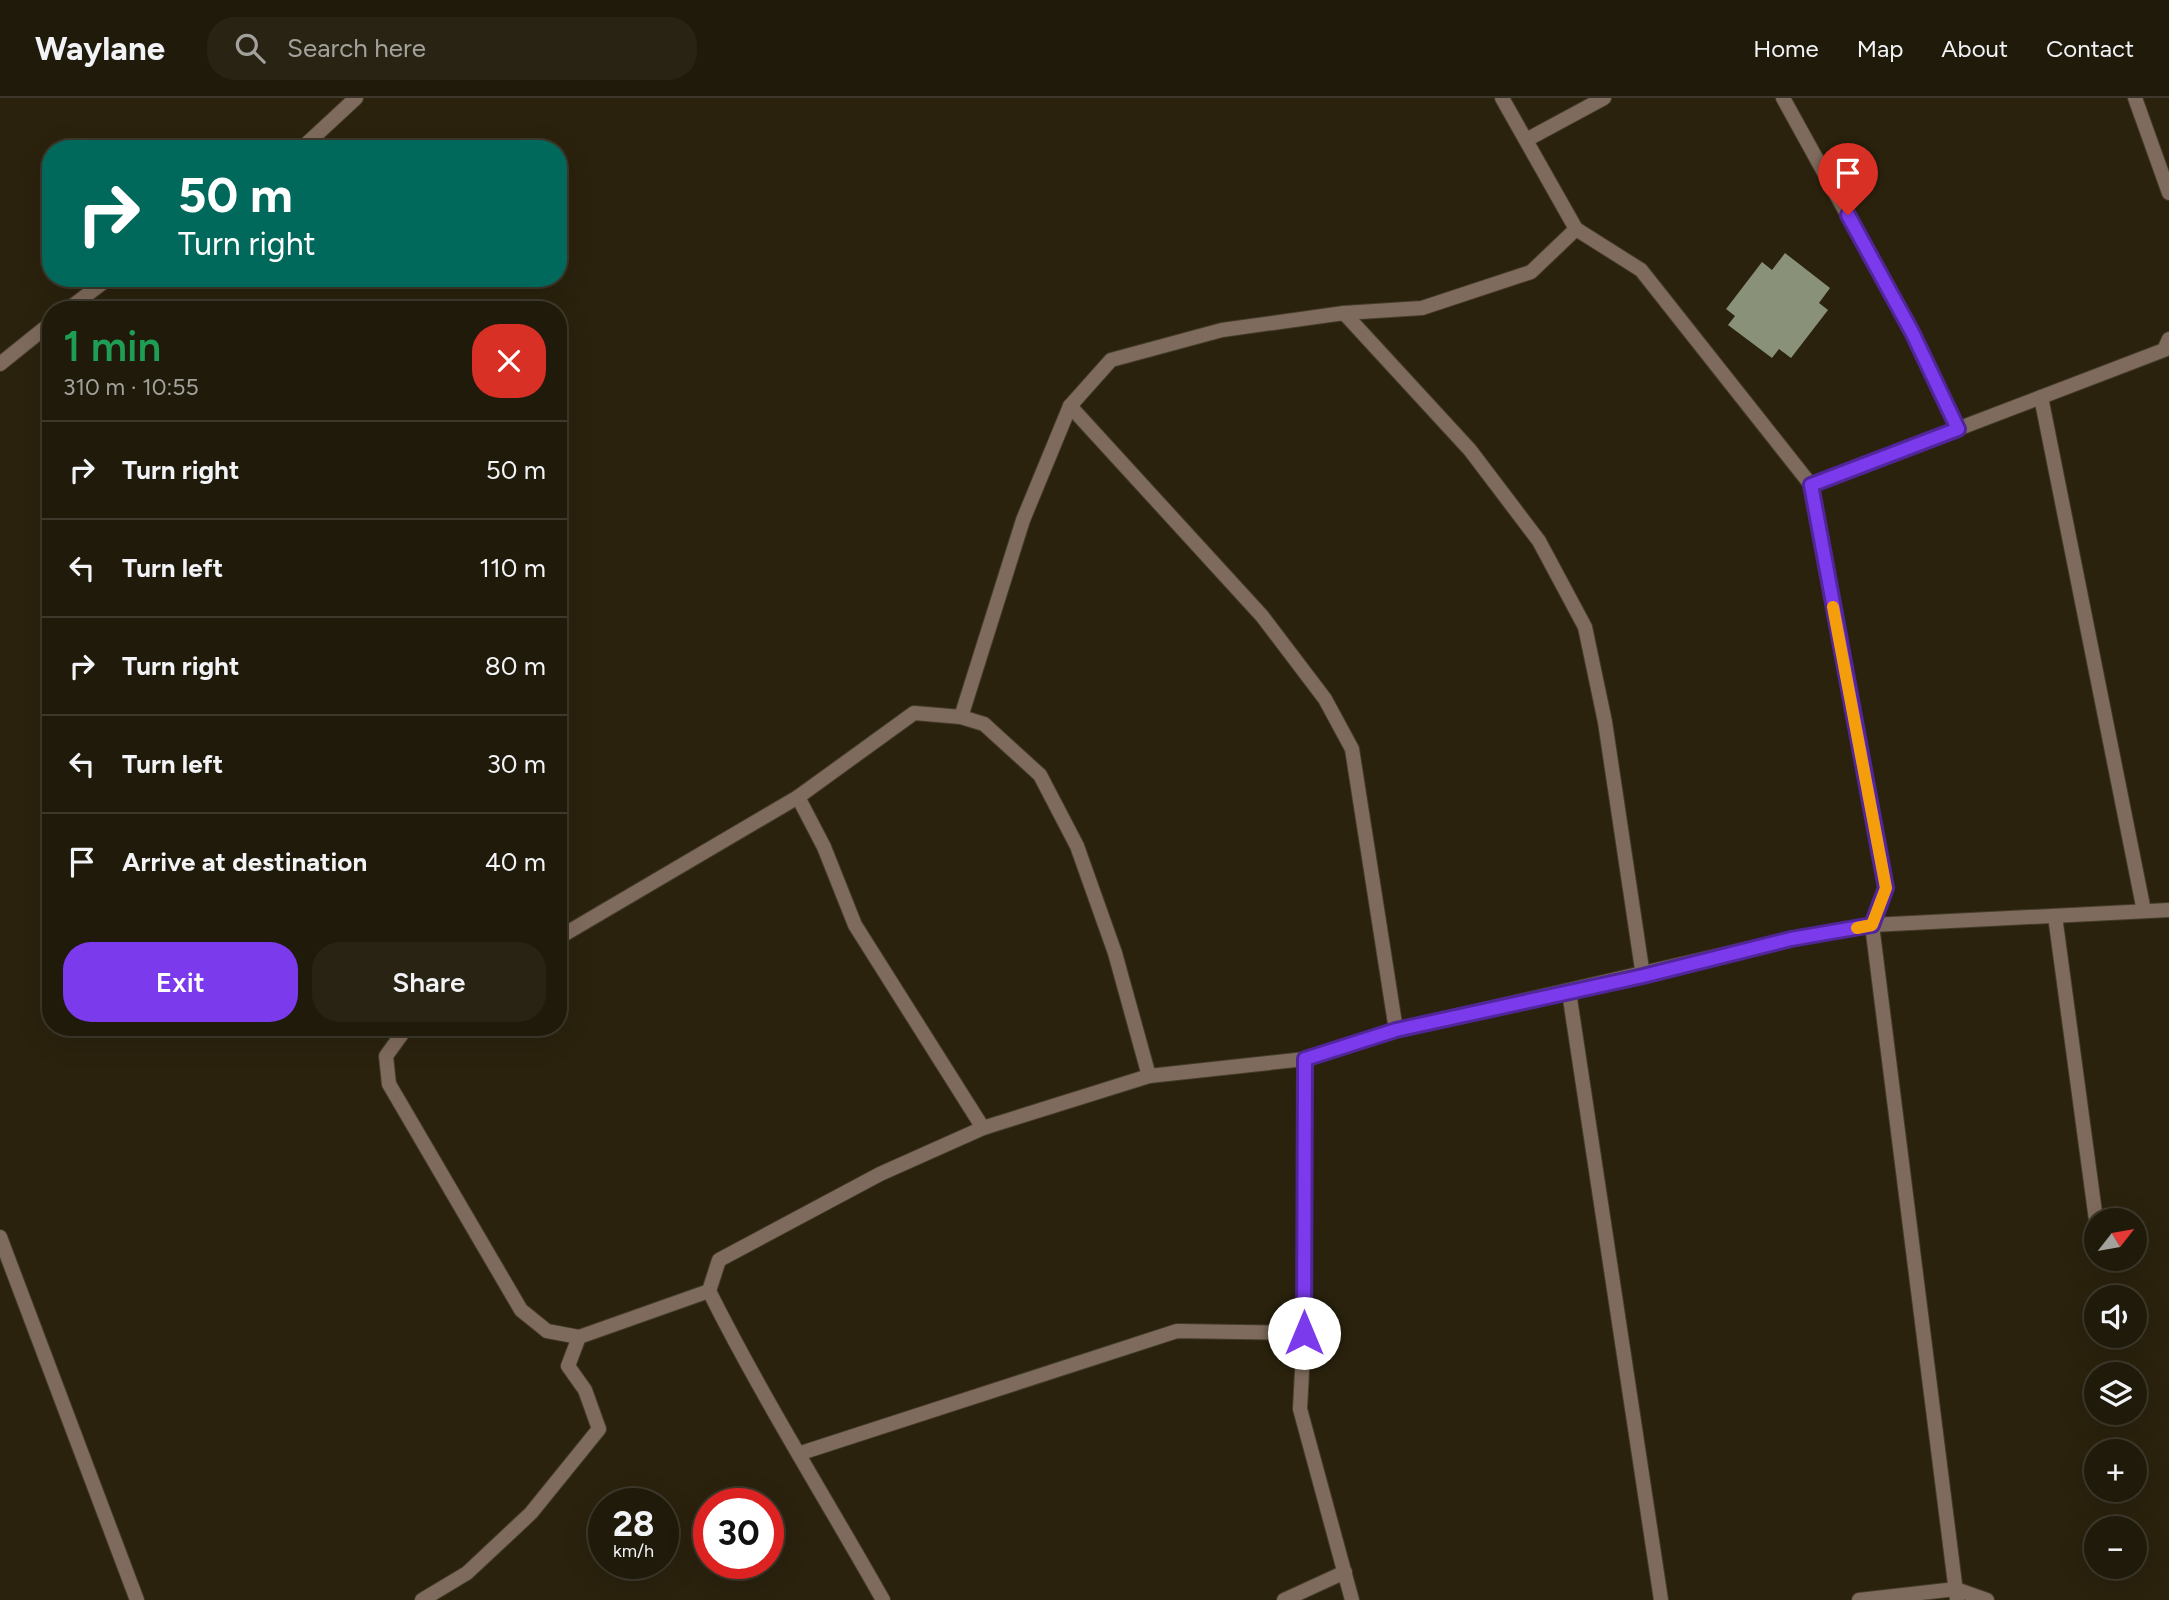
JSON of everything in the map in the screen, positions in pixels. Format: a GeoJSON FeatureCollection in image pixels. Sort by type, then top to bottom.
{"type":"FeatureCollection","features":[{"type":"Feature","properties":{"kind":"street"},"geometry":{"type":"LineString","coordinates":[[311,140],[356,98]]}},
{"type":"Feature","properties":{"kind":"street"},"geometry":{"type":"LineString","coordinates":[[1502,98],[1528,139],[1576,229],[1641,270],[1811,485],[1886,888],[1872,925],[1957,1594]]}},
{"type":"Feature","properties":{"kind":"street"},"geometry":{"type":"LineString","coordinates":[[1528,139],[1604,98]]}},
{"type":"Feature","properties":{"kind":"street"},"geometry":{"type":"LineString","coordinates":[[1783,98],[1912,332],[1958,429]]}},
{"type":"Feature","properties":{"kind":"street"},"geometry":{"type":"LineString","coordinates":[[2135,98],[2169,192]]}},
{"type":"Feature","properties":{"kind":"street"},"geometry":{"type":"LineString","coordinates":[[961,717],[1023,520],[1070,406],[1111,360],[1222,330],[1344,313],[1422,308],[1531,272],[1576,229]]}},
{"type":"Feature","properties":{"kind":"street"},"geometry":{"type":"LineString","coordinates":[[79,301],[98,287]]}},
{"type":"Feature","properties":{"kind":"street"},"geometry":{"type":"LineString","coordinates":[[1344,313],[1470,450],[1524,520],[1539,541],[1585,627],[1605,722],[1643,976]]}},
{"type":"Feature","properties":{"kind":"street"},"geometry":{"type":"LineString","coordinates":[[0,364],[42,330]]}},
{"type":"Feature","properties":{"kind":"street"},"geometry":{"type":"LineString","coordinates":[[1811,485],[2164,350],[2169,339]]}},
{"type":"Feature","properties":{"kind":"street"},"geometry":{"type":"LineString","coordinates":[[2041,397],[2144,911]]}},
{"type":"Feature","properties":{"kind":"street"},"geometry":{"type":"LineString","coordinates":[[1070,406],[1262,616],[1325,699],[1352,749],[1396,1030]]}},
{"type":"Feature","properties":{"kind":"street"},"geometry":{"type":"LineString","coordinates":[[567,933],[798,797],[914,713],[961,717],[984,724],[1040,775],[1077,846],[1115,953],[1149,1076]]}},
{"type":"Feature","properties":{"kind":"street"},"geometry":{"type":"LineString","coordinates":[[798,797],[824,847],[855,925],[983,1128]]}},
{"type":"Feature","properties":{"kind":"street"},"geometry":{"type":"LineString","coordinates":[[883,1600],[801,1454],[755,1382],[709,1291],[719,1260],[880,1174],[983,1128],[1149,1076],[1305,1059],[1396,1030],[1643,976],[1791,939],[1872,925],[2169,910]]}},
{"type":"Feature","properties":{"kind":"street"},"geometry":{"type":"LineString","coordinates":[[2054,916],[2094,1208]]}},
{"type":"Feature","properties":{"kind":"street"},"geometry":{"type":"LineString","coordinates":[[1569,992],[1661,1600]]}},
{"type":"Feature","properties":{"kind":"street"},"geometry":{"type":"LineString","coordinates":[[400,1036],[386,1056],[389,1084],[521,1310],[547,1331],[579,1337],[709,1291]]}},
{"type":"Feature","properties":{"kind":"street"},"geometry":{"type":"LineString","coordinates":[[1305,1059],[1304,1333],[1300,1409],[1352,1600]]}},
{"type":"Feature","properties":{"kind":"street"},"geometry":{"type":"LineString","coordinates":[[0,1237],[137,1600]]}},
{"type":"Feature","properties":{"kind":"street"},"geometry":{"type":"LineString","coordinates":[[801,1454],[1177,1331],[1304,1333]]}},
{"type":"Feature","properties":{"kind":"street"},"geometry":{"type":"LineString","coordinates":[[422,1600],[467,1573],[531,1513],[599,1429],[585,1390],[568,1366],[579,1337]]}},
{"type":"Feature","properties":{"kind":"street"},"geometry":{"type":"LineString","coordinates":[[1283,1600],[1345,1572]]}},
{"type":"Feature","properties":{"kind":"street"},"geometry":{"type":"LineString","coordinates":[[1859,1600],[1957,1594],[1987,1600]]}},
{"type":"Feature","properties":{"kind":"building"},"geometry":{"type":"Polygon","coordinates":[[[1785,253],[1830,288],[1819,303],[1828,310],[1791,358],[1779,349],[1772,358],[1728,325],[1735,316],[1726,309],[1762,262],[1772,270],[1785,253]]]}},
{"type":"Feature","properties":{"kind":"slow traffic"},"geometry":{"type":"LineString","coordinates":[[1833,607],[1886,888],[1872,925],[1857,928]]}},
{"type":"Feature","properties":{"kind":"route"},"geometry":{"type":"LineString","coordinates":[[1304,1333],[1305,1059],[1396,1030],[1643,976],[1791,939],[1872,925],[1886,888],[1811,485],[1958,429],[1912,332],[1848,215]]}}]}
